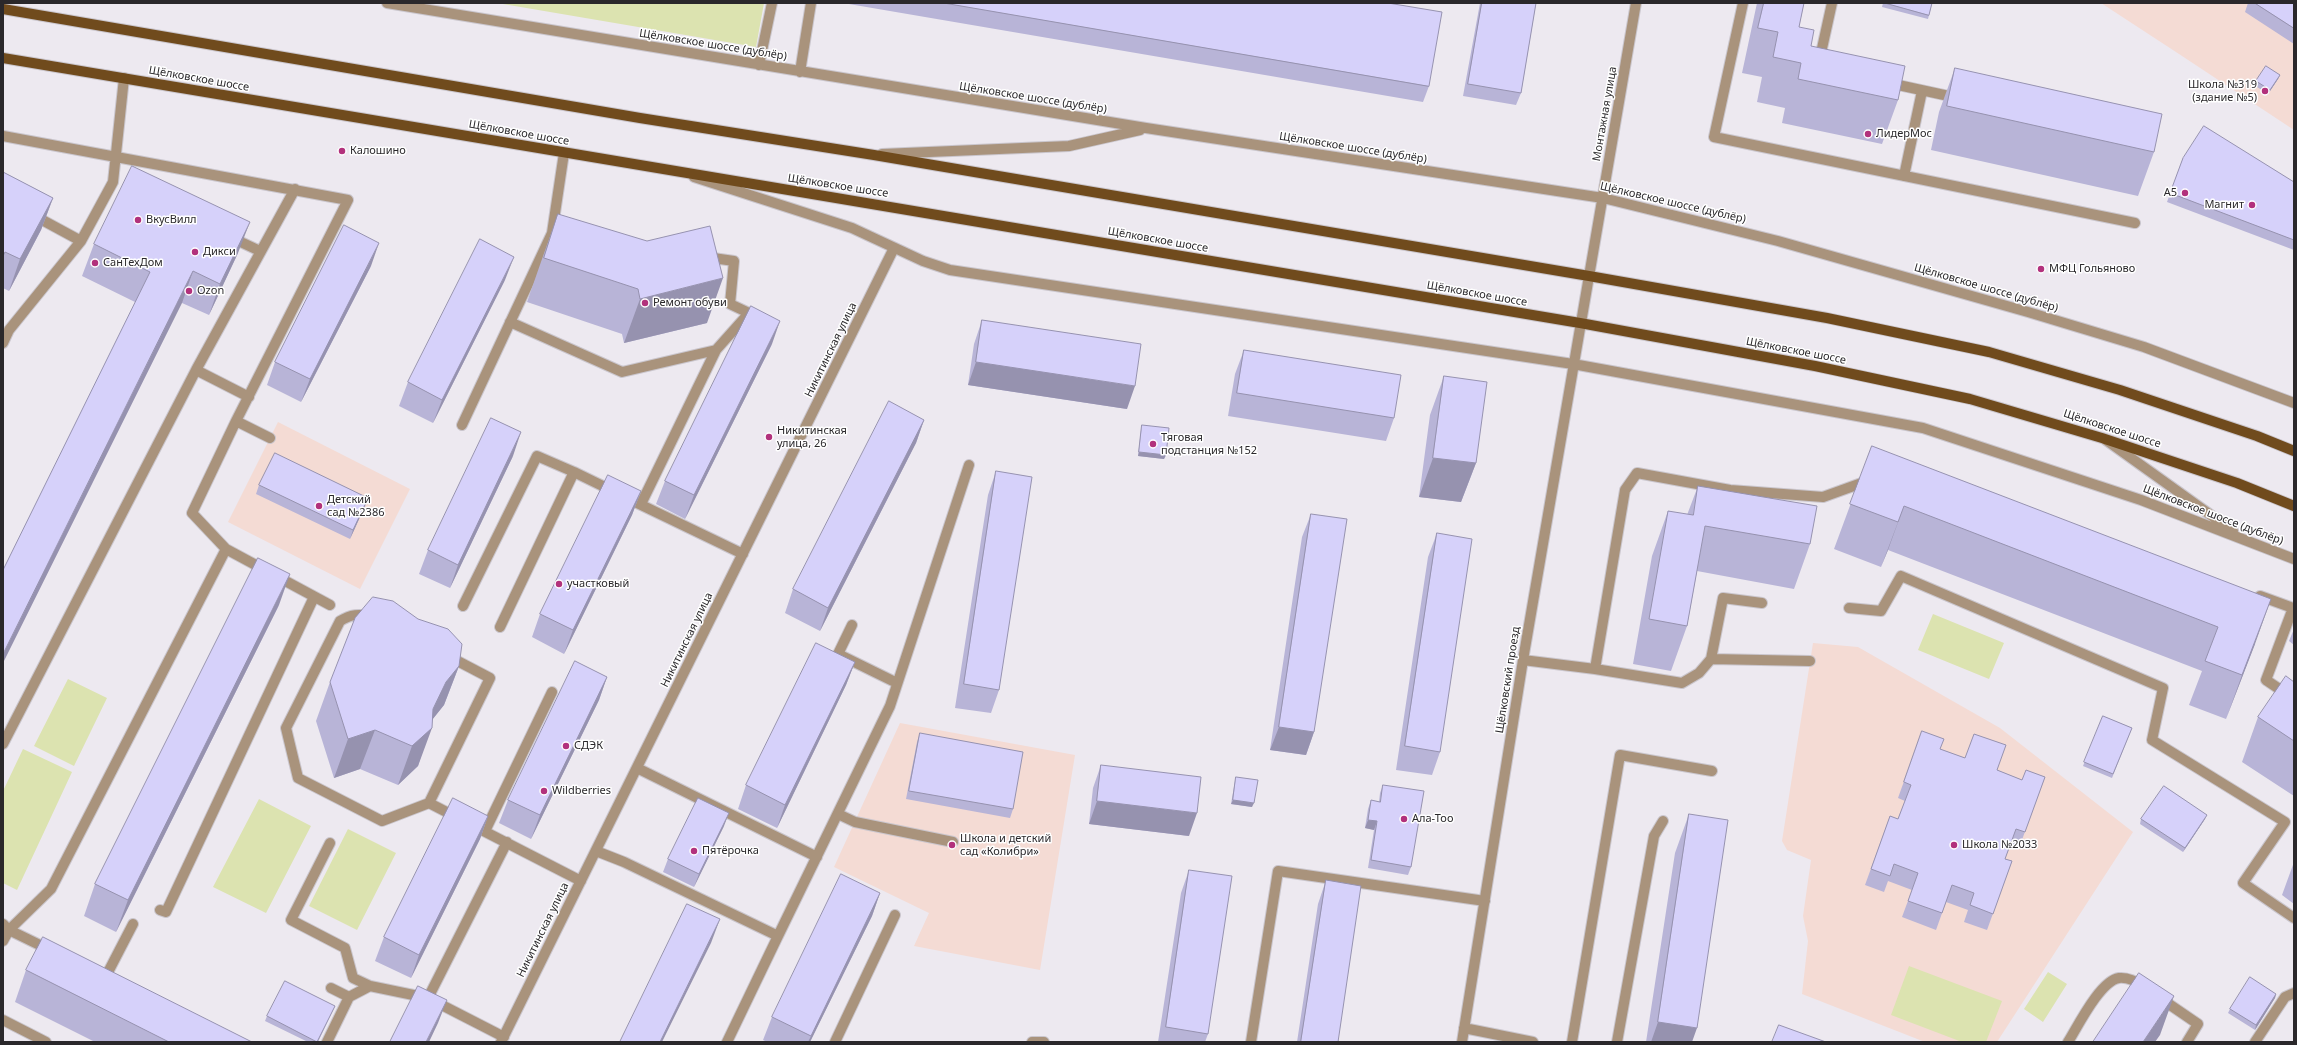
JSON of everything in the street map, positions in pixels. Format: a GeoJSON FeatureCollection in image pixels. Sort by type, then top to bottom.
{"type":"FeatureCollection","features":[{"type":"Feature","properties":{"kind":"main road"},"geometry":{"type":"LineString","coordinates":[[3,9],[633,116],[874,154],[1827,318],[1989,352],[2120,390],[2257,436],[2294,451]]}},
{"type":"Feature","properties":{"kind":"main road","name":"Щёлковское шоссе"},"geometry":{"type":"LineString","coordinates":[[3,58],[1580,323],[1815,366],[1970,399],[2102,438],[2236,483],[2294,506]]}},
{"type":"Feature","properties":{"kind":"street","name":"Щёлковское шоссе (дублёр)"},"geometry":{"type":"LineString","coordinates":[[387,3],[1146,128],[1603,198],[1778,241],[2028,312],[2144,347],[2294,403]]}},
{"type":"Feature","properties":{"kind":"street"},"geometry":{"type":"LineString","coordinates":[[759,65],[772,3]]}},
{"type":"Feature","properties":{"kind":"street"},"geometry":{"type":"LineString","coordinates":[[800,72],[811,3]]}},
{"type":"Feature","properties":{"kind":"street","name":"Монтажная улица"},"geometry":{"type":"LineString","coordinates":[[1580,323],[1636,3]]}},
{"type":"Feature","properties":{"kind":"street"},"geometry":{"type":"LineString","coordinates":[[1743,3],[1714,137],[2135,223]]}},
{"type":"Feature","properties":{"kind":"street"},"geometry":{"type":"LineString","coordinates":[[1825,70],[1818,68],[1832,3]]}},
{"type":"Feature","properties":{"kind":"street"},"geometry":{"type":"LineString","coordinates":[[3,343],[10,330],[81,241],[116,184],[115,155],[124,78]]}},
{"type":"Feature","properties":{"kind":"street"},"geometry":{"type":"LineString","coordinates":[[1878,81],[1968,100]]}},
{"type":"Feature","properties":{"kind":"street"},"geometry":{"type":"LineString","coordinates":[[1904,176],[1922,90]]}},
{"type":"Feature","properties":{"kind":"street"},"geometry":{"type":"LineString","coordinates":[[874,154],[1069,146],[1146,128]]}},
{"type":"Feature","properties":{"kind":"street"},"geometry":{"type":"LineString","coordinates":[[3,136],[115,155],[348,200],[236,421],[192,513],[226,549],[330,605]]}},
{"type":"Feature","properties":{"kind":"street"},"geometry":{"type":"LineString","coordinates":[[462,425],[510,322],[556,233],[564,153]]}},
{"type":"Feature","properties":{"kind":"street","name":"Щёлковское шоссе (дублёр)"},"geometry":{"type":"LineString","coordinates":[[677,172],[852,228],[894,248],[950,270],[1573,364],[1923,428],[2141,500],[2294,559]]}},
{"type":"Feature","properties":{"kind":"street"},"geometry":{"type":"LineString","coordinates":[[3,744],[196,370],[295,189]]}},
{"type":"Feature","properties":{"kind":"street"},"geometry":{"type":"LineString","coordinates":[[22,210],[81,241]]}},
{"type":"Feature","properties":{"kind":"street"},"geometry":{"type":"LineString","coordinates":[[218,232],[260,251]]}},
{"type":"Feature","properties":{"kind":"street","name":"Никитинская улица"},"geometry":{"type":"LineString","coordinates":[[503,1039],[894,248]]}},
{"type":"Feature","properties":{"kind":"street"},"geometry":{"type":"LineString","coordinates":[[641,504],[716,350],[749,312],[730,304],[734,261],[696,255]]}},
{"type":"Feature","properties":{"kind":"street"},"geometry":{"type":"LineString","coordinates":[[510,322],[622,372],[716,350]]}},
{"type":"Feature","properties":{"kind":"street","name":"Щёлковский проезд"},"geometry":{"type":"LineString","coordinates":[[1462,1042],[1523,660],[1580,323]]}},
{"type":"Feature","properties":{"kind":"street"},"geometry":{"type":"LineString","coordinates":[[196,370],[249,397]]}},
{"type":"Feature","properties":{"kind":"street"},"geometry":{"type":"LineString","coordinates":[[236,421],[270,438]]}},
{"type":"Feature","properties":{"kind":"street"},"geometry":{"type":"LineString","coordinates":[[2102,438],[2244,540]]}},
{"type":"Feature","properties":{"kind":"street"},"geometry":{"type":"LineString","coordinates":[[463,606],[537,456],[574,472],[743,554]]}},
{"type":"Feature","properties":{"kind":"street"},"geometry":{"type":"LineString","coordinates":[[727,1042],[890,706],[969,465]]}},
{"type":"Feature","properties":{"kind":"street"},"geometry":{"type":"LineString","coordinates":[[500,627],[574,472]]}},
{"type":"Feature","properties":{"kind":"street"},"geometry":{"type":"LineString","coordinates":[[1595,669],[1625,490],[1637,473],[1730,490],[1823,498],[1882,476]]}},
{"type":"Feature","properties":{"kind":"street"},"geometry":{"type":"LineString","coordinates":[[3,940],[6,927],[51,889],[226,549]]}},
{"type":"Feature","properties":{"kind":"street"},"geometry":{"type":"LineString","coordinates":[[1849,608],[1881,611],[1900,576],[2163,688],[2152,740],[2285,822],[2243,884],[2294,918]]}},
{"type":"Feature","properties":{"kind":"street"},"geometry":{"type":"LineString","coordinates":[[2251,592],[2293,608],[2266,680],[2294,699]]}},
{"type":"Feature","properties":{"kind":"street"},"geometry":{"type":"LineString","coordinates":[[160,910],[166,912],[314,597]]}},
{"type":"Feature","properties":{"kind":"street"},"geometry":{"type":"LineString","coordinates":[[1523,660],[1595,669],[1682,683],[1699,672],[1711,659],[1723,598],[1762,603]]}},
{"type":"Feature","properties":{"kind":"street"},"geometry":{"type":"LineString","coordinates":[[379,620],[359,614],[347,616],[340,621],[286,728],[298,778],[382,821],[430,803],[490,678],[441,652]]}},
{"type":"Feature","properties":{"kind":"street"},"geometry":{"type":"LineString","coordinates":[[852,625],[838,654],[898,683]]}},
{"type":"Feature","properties":{"kind":"street"},"geometry":{"type":"LineString","coordinates":[[1711,659],[1810,661]]}},
{"type":"Feature","properties":{"kind":"street"},"geometry":{"type":"LineString","coordinates":[[485,831],[552,692]]}},
{"type":"Feature","properties":{"kind":"street"},"geometry":{"type":"LineString","coordinates":[[1572,1042],[1620,755],[1712,771]]}},
{"type":"Feature","properties":{"kind":"street"},"geometry":{"type":"LineString","coordinates":[[637,768],[817,857]]}},
{"type":"Feature","properties":{"kind":"street"},"geometry":{"type":"LineString","coordinates":[[430,803],[581,881]]}},
{"type":"Feature","properties":{"kind":"street"},"geometry":{"type":"LineString","coordinates":[[838,814],[855,822],[953,842]]}},
{"type":"Feature","properties":{"kind":"street"},"geometry":{"type":"LineString","coordinates":[[1617,1042],[1654,836],[1663,821]]}},
{"type":"Feature","properties":{"kind":"street"},"geometry":{"type":"LineString","coordinates":[[428,998],[506,842]]}},
{"type":"Feature","properties":{"kind":"street"},"geometry":{"type":"LineString","coordinates":[[330,843],[291,920],[345,948],[353,978],[370,986],[428,998],[503,1039]]}},
{"type":"Feature","properties":{"kind":"street"},"geometry":{"type":"LineString","coordinates":[[596,851],[624,862],[778,936]]}},
{"type":"Feature","properties":{"kind":"street"},"geometry":{"type":"LineString","coordinates":[[1250,1042],[1278,871],[1484,901]]}},
{"type":"Feature","properties":{"kind":"street"},"geometry":{"type":"LineString","coordinates":[[835,1042],[895,915]]}},
{"type":"Feature","properties":{"kind":"street"},"geometry":{"type":"LineString","coordinates":[[105,978],[133,924]]}},
{"type":"Feature","properties":{"kind":"street"},"geometry":{"type":"LineString","coordinates":[[6,927],[57,954]]}},
{"type":"Feature","properties":{"kind":"street"},"geometry":{"type":"LineString","coordinates":[[2068,1042],[2103,987],[2120,978],[2138,982],[2198,1024],[2187,1042]]}},
{"type":"Feature","properties":{"kind":"street"},"geometry":{"type":"LineString","coordinates":[[327,1042],[348,997],[370,986]]}},
{"type":"Feature","properties":{"kind":"street"},"geometry":{"type":"LineString","coordinates":[[331,988],[348,997]]}},
{"type":"Feature","properties":{"kind":"street"},"geometry":{"type":"LineString","coordinates":[[2255,1042],[2285,997],[2294,993]]}},
{"type":"Feature","properties":{"kind":"street"},"geometry":{"type":"LineString","coordinates":[[3,1020],[46,1042]]}},
{"type":"Feature","properties":{"kind":"street"},"geometry":{"type":"LineString","coordinates":[[1464,1028],[1519,1041],[1533,1042]]}},
{"type":"Feature","properties":{"kind":"street"},"geometry":{"type":"LineString","coordinates":[[1032,1042],[1044,1042]]}},
{"type":"Feature","properties":{"kind":"shaded area","name":"Школа №319 (здание №5)"},"geometry":{"type":"Polygon","coordinates":[[[2101,3],[2294,3],[2294,130],[2179,54],[2101,3]]]}},
{"type":"Feature","properties":{"kind":"shaded area","name":"Детский сад №2386"},"geometry":{"type":"Polygon","coordinates":[[[278,422],[410,489],[360,589],[228,522],[278,422]]]}},
{"type":"Feature","properties":{"kind":"shaded area","name":"Школа №2033"},"geometry":{"type":"Polygon","coordinates":[[[1813,643],[1858,647],[2000,728],[2133,832],[1997,1042],[1925,1042],[1802,994],[1808,941],[1803,916],[1811,860],[1787,850],[1782,841],[1813,643]]]}},
{"type":"Feature","properties":{"kind":"shaded area","name":"Школа и детский сад «Колибри»"},"geometry":{"type":"Polygon","coordinates":[[[900,723],[1075,755],[1040,970],[914,946],[929,913],[834,867],[900,723]]]}},
{"type":"Feature","properties":{"kind":"green space"},"geometry":{"type":"Polygon","coordinates":[[[497,3],[764,3],[756,47],[497,3]]]}},
{"type":"Feature","properties":{"kind":"green space"},"geometry":{"type":"Polygon","coordinates":[[[1933,614],[2004,643],[1989,679],[1918,650],[1933,614]]]}},
{"type":"Feature","properties":{"kind":"green space"},"geometry":{"type":"Polygon","coordinates":[[[68,679],[107,698],[74,766],[34,746],[68,679]]]}},
{"type":"Feature","properties":{"kind":"green space"},"geometry":{"type":"Polygon","coordinates":[[[23,749],[72,772],[17,890],[3,883],[3,791],[23,749]]]}},
{"type":"Feature","properties":{"kind":"green space"},"geometry":{"type":"Polygon","coordinates":[[[259,799],[311,826],[266,913],[213,887],[259,799]]]}},
{"type":"Feature","properties":{"kind":"green space"},"geometry":{"type":"Polygon","coordinates":[[[348,829],[396,853],[357,930],[309,906],[348,829]]]}},
{"type":"Feature","properties":{"kind":"green space"},"geometry":{"type":"Polygon","coordinates":[[[1909,966],[2002,1001],[1986,1042],[1962,1042],[1891,1015],[1909,966]]]}},
{"type":"Feature","properties":{"kind":"green space"},"geometry":{"type":"Polygon","coordinates":[[[2048,972],[2067,984],[2043,1022],[2024,1009],[2048,972]]]}},
{"type":"Feature","properties":{"kind":"building"},"geometry":{"type":"Polygon","coordinates":[[[944,3],[1388,3],[1442,12],[1429,86],[944,3]]]}},
{"type":"Feature","properties":{"kind":"building"},"geometry":{"type":"Polygon","coordinates":[[[1482,3],[1536,3],[1521,93],[1468,84],[1482,3]]]}},
{"type":"Feature","properties":{"kind":"building"},"geometry":{"type":"Polygon","coordinates":[[[1764,3],[1804,3],[1799,27],[1814,30],[1811,46],[1905,66],[1898,100],[1798,79],[1801,63],[1773,57],[1778,32],[1758,28],[1764,3]]]}},
{"type":"Feature","properties":{"kind":"building"},"geometry":{"type":"Polygon","coordinates":[[[1885,3],[1932,3],[1929,15],[1885,3]]]}},
{"type":"Feature","properties":{"kind":"building"},"geometry":{"type":"Polygon","coordinates":[[[2255,3],[2294,3],[2294,28],[2255,3]]]}},
{"type":"Feature","properties":{"kind":"building"},"geometry":{"type":"Polygon","coordinates":[[[2266,66],[2280,75],[2270,90],[2256,81],[2266,66]]]}},
{"type":"Feature","properties":{"kind":"building"},"geometry":{"type":"Polygon","coordinates":[[[1955,68],[2162,114],[2154,152],[1947,106],[1955,68]]]}},
{"type":"Feature","properties":{"kind":"building"},"geometry":{"type":"Polygon","coordinates":[[[2204,126],[2294,182],[2294,240],[2170,193],[2183,158],[2204,126]]]}},
{"type":"Feature","properties":{"kind":"building"},"geometry":{"type":"Polygon","coordinates":[[[132,166],[250,222],[220,284],[193,271],[3,654],[3,570],[150,272],[94,244],[132,166]]]}},
{"type":"Feature","properties":{"kind":"building"},"geometry":{"type":"Polygon","coordinates":[[[3,172],[53,198],[20,259],[5,252],[3,256],[3,172]]]}},
{"type":"Feature","properties":{"kind":"building"},"geometry":{"type":"Polygon","coordinates":[[[558,214],[647,241],[710,226],[723,278],[640,299],[638,289],[544,258],[558,214]]]}},
{"type":"Feature","properties":{"kind":"building"},"geometry":{"type":"Polygon","coordinates":[[[344,225],[379,243],[310,379],[275,362],[344,225]]]}},
{"type":"Feature","properties":{"kind":"building"},"geometry":{"type":"Polygon","coordinates":[[[480,239],[514,257],[442,400],[408,382],[480,239]]]}},
{"type":"Feature","properties":{"kind":"building"},"geometry":{"type":"Polygon","coordinates":[[[751,306],[780,321],[694,495],[665,481],[751,306]]]}},
{"type":"Feature","properties":{"kind":"building"},"geometry":{"type":"Polygon","coordinates":[[[982,320],[1141,344],[1135,386],[976,362],[982,320]]]}},
{"type":"Feature","properties":{"kind":"building"},"geometry":{"type":"Polygon","coordinates":[[[1244,350],[1401,375],[1394,418],[1237,393],[1244,350]]]}},
{"type":"Feature","properties":{"kind":"building"},"geometry":{"type":"Polygon","coordinates":[[[1444,376],[1487,382],[1476,463],[1433,458],[1444,376]]]}},
{"type":"Feature","properties":{"kind":"building"},"geometry":{"type":"Polygon","coordinates":[[[889,401],[924,420],[828,608],[793,589],[889,401]]]}},
{"type":"Feature","properties":{"kind":"building"},"geometry":{"type":"Polygon","coordinates":[[[491,418],[521,432],[458,565],[428,550],[491,418]]]}},
{"type":"Feature","properties":{"kind":"building","name":"Тяговая подстанция №152"},"geometry":{"type":"Polygon","coordinates":[[[1142,425],[1169,428],[1166,455],[1139,452],[1142,425]]]}},
{"type":"Feature","properties":{"kind":"building"},"geometry":{"type":"Polygon","coordinates":[[[1872,446],[2271,599],[2242,675],[2205,661],[2218,627],[1904,506],[1898,522],[1850,504],[1872,446]]]}},
{"type":"Feature","properties":{"kind":"building"},"geometry":{"type":"Polygon","coordinates":[[[275,453],[368,498],[353,530],[259,485],[275,453]]]}},
{"type":"Feature","properties":{"kind":"building"},"geometry":{"type":"Polygon","coordinates":[[[996,471],[1032,477],[999,690],[964,684],[996,471]]]}},
{"type":"Feature","properties":{"kind":"building"},"geometry":{"type":"Polygon","coordinates":[[[608,475],[641,491],[573,630],[540,614],[608,475]]]}},
{"type":"Feature","properties":{"kind":"building"},"geometry":{"type":"Polygon","coordinates":[[[1698,486],[1817,506],[1810,544],[1705,526],[1687,626],[1649,619],[1668,511],[1693,515],[1698,486]]]}},
{"type":"Feature","properties":{"kind":"building"},"geometry":{"type":"Polygon","coordinates":[[[1311,514],[1347,519],[1314,732],[1279,727],[1311,514]]]}},
{"type":"Feature","properties":{"kind":"building"},"geometry":{"type":"Polygon","coordinates":[[[1437,533],[1472,539],[1440,752],[1405,746],[1437,533]]]}},
{"type":"Feature","properties":{"kind":"building"},"geometry":{"type":"Polygon","coordinates":[[[258,558],[290,574],[128,900],[95,884],[258,558]]]}},
{"type":"Feature","properties":{"kind":"building"},"geometry":{"type":"Polygon","coordinates":[[[373,597],[393,601],[418,619],[448,629],[462,644],[459,666],[446,682],[433,709],[432,728],[412,746],[375,730],[348,739],[330,682],[355,618],[373,597]]]}},
{"type":"Feature","properties":{"kind":"building"},"geometry":{"type":"Polygon","coordinates":[[[816,643],[855,662],[785,805],[746,785],[816,643]]]}},
{"type":"Feature","properties":{"kind":"building"},"geometry":{"type":"Polygon","coordinates":[[[575,661],[607,677],[540,815],[508,800],[575,661]]]}},
{"type":"Feature","properties":{"kind":"building"},"geometry":{"type":"Polygon","coordinates":[[[2286,676],[2294,682],[2294,741],[2258,717],[2286,676]]]}},
{"type":"Feature","properties":{"kind":"building"},"geometry":{"type":"Polygon","coordinates":[[[2103,716],[2132,728],[2113,774],[2084,762],[2103,716]]]}},
{"type":"Feature","properties":{"kind":"building"},"geometry":{"type":"Polygon","coordinates":[[[1922,731],[1944,739],[1940,749],[1965,758],[1974,734],[2006,745],[1997,770],[2022,780],[2026,770],[2045,777],[2025,832],[2016,829],[2005,859],[2012,861],[1993,914],[1970,905],[1974,893],[1952,885],[1942,913],[1908,901],[1918,873],[1894,864],[1890,876],[1871,869],[1890,816],[1898,819],[1911,785],[1904,782],[1922,731]]]}},
{"type":"Feature","properties":{"kind":"building"},"geometry":{"type":"Polygon","coordinates":[[[920,733],[1023,752],[1013,809],[909,791],[920,733]]]}},
{"type":"Feature","properties":{"kind":"building"},"geometry":{"type":"Polygon","coordinates":[[[1101,765],[1201,777],[1197,813],[1097,801],[1101,765]]]}},
{"type":"Feature","properties":{"kind":"building"},"geometry":{"type":"Polygon","coordinates":[[[1236,777],[1258,780],[1254,803],[1233,800],[1236,777]]]}},
{"type":"Feature","properties":{"kind":"building"},"geometry":{"type":"Polygon","coordinates":[[[1383,785],[1424,791],[1411,867],[1371,860],[1377,821],[1368,820],[1371,800],[1380,802],[1383,785]]]}},
{"type":"Feature","properties":{"kind":"building"},"geometry":{"type":"Polygon","coordinates":[[[2164,786],[2207,815],[2185,848],[2141,819],[2164,786]]]}},
{"type":"Feature","properties":{"kind":"building"},"geometry":{"type":"Polygon","coordinates":[[[453,798],[488,816],[419,955],[384,937],[453,798]]]}},
{"type":"Feature","properties":{"kind":"building"},"geometry":{"type":"Polygon","coordinates":[[[698,798],[729,813],[699,874],[668,859],[698,798]]]}},
{"type":"Feature","properties":{"kind":"building"},"geometry":{"type":"Polygon","coordinates":[[[1689,814],[1728,820],[1697,1028],[1658,1022],[1689,814]]]}},
{"type":"Feature","properties":{"kind":"building"},"geometry":{"type":"Polygon","coordinates":[[[1189,870],[1232,876],[1208,1034],[1166,1027],[1189,870]]]}},
{"type":"Feature","properties":{"kind":"building"},"geometry":{"type":"Polygon","coordinates":[[[841,874],[880,893],[811,1036],[772,1017],[841,874]]]}},
{"type":"Feature","properties":{"kind":"building"},"geometry":{"type":"Polygon","coordinates":[[[1326,880],[1361,886],[1338,1042],[1301,1042],[1326,880]]]}},
{"type":"Feature","properties":{"kind":"building"},"geometry":{"type":"Polygon","coordinates":[[[687,904],[720,919],[660,1042],[620,1042],[687,904]]]}},
{"type":"Feature","properties":{"kind":"building"},"geometry":{"type":"Polygon","coordinates":[[[43,937],[252,1042],[169,1042],[26,970],[43,937]]]}},
{"type":"Feature","properties":{"kind":"building"},"geometry":{"type":"Polygon","coordinates":[[[2139,973],[2174,996],[2143,1042],[2093,1042],[2139,973]]]}},
{"type":"Feature","properties":{"kind":"building"},"geometry":{"type":"Polygon","coordinates":[[[2250,977],[2276,994],[2256,1025],[2230,1009],[2250,977]]]}},
{"type":"Feature","properties":{"kind":"building"},"geometry":{"type":"Polygon","coordinates":[[[285,981],[335,1006],[317,1042],[267,1016],[285,981]]]}},
{"type":"Feature","properties":{"kind":"building"},"geometry":{"type":"Polygon","coordinates":[[[418,986],[447,1000],[426,1042],[390,1042],[418,986]]]}},
{"type":"Feature","properties":{"kind":"building"},"geometry":{"type":"Polygon","coordinates":[[[1779,1025],[1826,1042],[1772,1042],[1779,1025]]]}},
{"type":"Feature","properties":{"kind":"place","name":"Школа №319 (здание №5)"},"geometry":{"type":"Point","coordinates":[2265,91]}},
{"type":"Feature","properties":{"kind":"place","name":"ЛидерМос"},"geometry":{"type":"Point","coordinates":[1868,134]}},
{"type":"Feature","properties":{"kind":"place","name":"Калошино"},"geometry":{"type":"Point","coordinates":[342,151]}},
{"type":"Feature","properties":{"kind":"place","name":"А5"},"geometry":{"type":"Point","coordinates":[2185,193]}},
{"type":"Feature","properties":{"kind":"place","name":"Магнит"},"geometry":{"type":"Point","coordinates":[2252,205]}},
{"type":"Feature","properties":{"kind":"place","name":"ВкусВилл"},"geometry":{"type":"Point","coordinates":[138,220]}},
{"type":"Feature","properties":{"kind":"place","name":"Дикси"},"geometry":{"type":"Point","coordinates":[195,252]}},
{"type":"Feature","properties":{"kind":"place","name":"СанТехДом"},"geometry":{"type":"Point","coordinates":[95,263]}},
{"type":"Feature","properties":{"kind":"place","name":"МФЦ Гольяново"},"geometry":{"type":"Point","coordinates":[2041,269]}},
{"type":"Feature","properties":{"kind":"place","name":"Ozon"},"geometry":{"type":"Point","coordinates":[189,291]}},
{"type":"Feature","properties":{"kind":"place","name":"Ремонт обуви"},"geometry":{"type":"Point","coordinates":[645,303]}},
{"type":"Feature","properties":{"kind":"place","name":"Никитинская улица, 26"},"geometry":{"type":"Point","coordinates":[769,437]}},
{"type":"Feature","properties":{"kind":"place","name":"Тяговая подстанция №152"},"geometry":{"type":"Point","coordinates":[1153,444]}},
{"type":"Feature","properties":{"kind":"place","name":"Детский сад №2386"},"geometry":{"type":"Point","coordinates":[319,506]}},
{"type":"Feature","properties":{"kind":"place","name":"участковый"},"geometry":{"type":"Point","coordinates":[559,584]}},
{"type":"Feature","properties":{"kind":"place","name":"СДЭК"},"geometry":{"type":"Point","coordinates":[566,746]}},
{"type":"Feature","properties":{"kind":"place","name":"Wildberries"},"geometry":{"type":"Point","coordinates":[544,791]}},
{"type":"Feature","properties":{"kind":"place","name":"Ала-Тоо"},"geometry":{"type":"Point","coordinates":[1404,819]}},
{"type":"Feature","properties":{"kind":"place","name":"Школа и детский сад «Колибри»"},"geometry":{"type":"Point","coordinates":[952,845]}},
{"type":"Feature","properties":{"kind":"place","name":"Школа №2033"},"geometry":{"type":"Point","coordinates":[1954,845]}},
{"type":"Feature","properties":{"kind":"place","name":"Пятёрочка"},"geometry":{"type":"Point","coordinates":[694,851]}}]}
